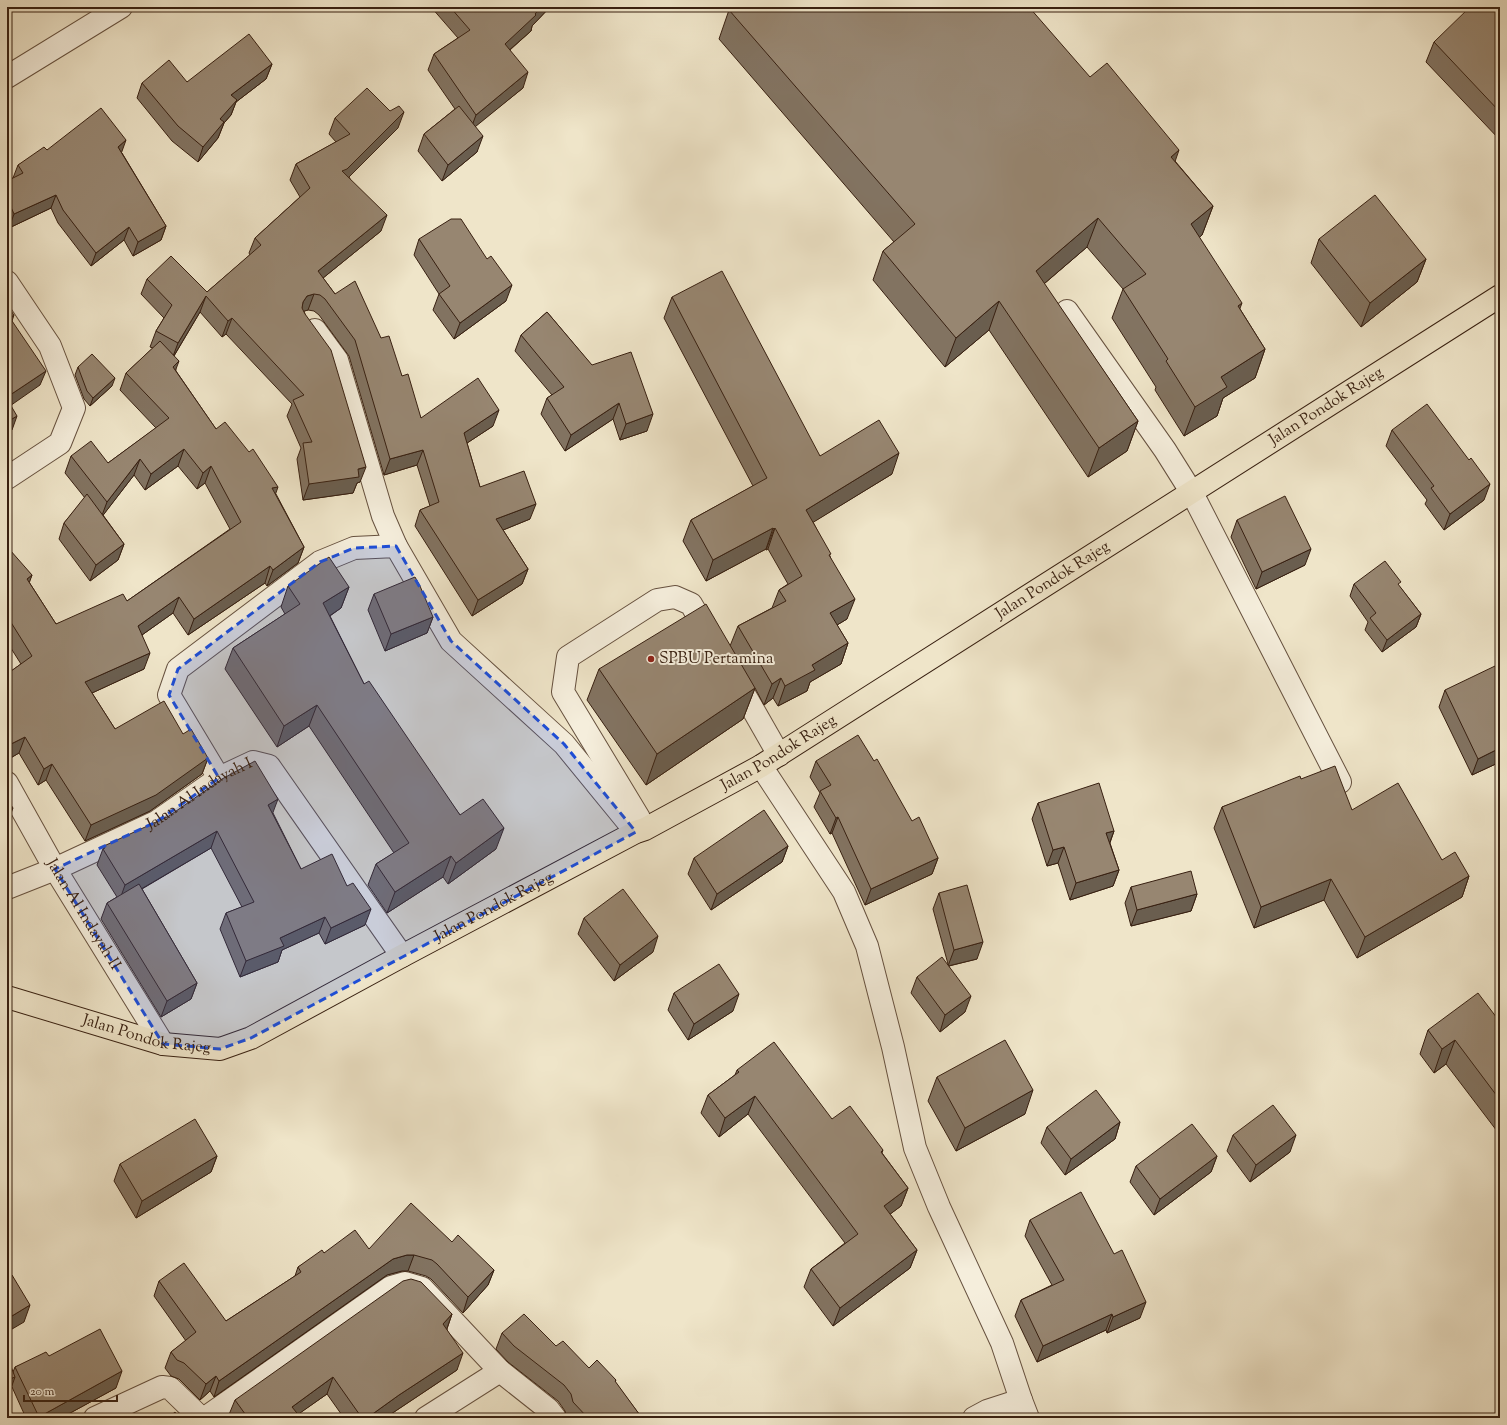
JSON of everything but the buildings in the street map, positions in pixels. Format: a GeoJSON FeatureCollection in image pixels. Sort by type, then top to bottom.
{"type":"FeatureCollection","features":[{"type":"Feature","properties":{"kind":"main road","name":"Jalan Pondok Rajeg"},"geometry":{"type":"LineString","coordinates":[[7,997],[162,1044],[220,1049],[251,1038],[770,760],[1500,296]]}},
{"type":"Feature","properties":{"kind":"street"},"geometry":{"type":"LineString","coordinates":[[7,77],[121,7]]}},
{"type":"Feature","properties":{"kind":"street"},"geometry":{"type":"LineString","coordinates":[[7,282],[50,346],[74,408],[60,443],[7,478]]}},
{"type":"Feature","properties":{"kind":"street"},"geometry":{"type":"LineString","coordinates":[[1067,311],[1165,450],[1192,492],[1340,782]]}},
{"type":"Feature","properties":{"kind":"street"},"geometry":{"type":"LineString","coordinates":[[309,322],[337,360],[383,516],[396,546],[451,641],[564,744],[640,830]]}},
{"type":"Feature","properties":{"kind":"street"},"geometry":{"type":"LineString","coordinates":[[219,778],[169,695],[178,669],[320,562],[354,548],[396,546]]}},
{"type":"Feature","properties":{"kind":"street"},"geometry":{"type":"LineString","coordinates":[[640,830],[563,692],[568,657],[657,600],[675,597],[691,604],[721,656],[770,760],[844,892],[867,946],[893,1047],[915,1148],[939,1207],[1002,1343],[1025,1409],[988,1416]]}},
{"type":"Feature","properties":{"kind":"street","name":"Jalan Al Indayah I"},"geometry":{"type":"LineString","coordinates":[[7,888],[55,869],[156,822],[219,778],[253,762],[269,766],[402,956]]}},
{"type":"Feature","properties":{"kind":"street","name":"Jalan Al Indayah II"},"geometry":{"type":"LineString","coordinates":[[7,783],[55,869],[162,1044]]}},
{"type":"Feature","properties":{"kind":"street"},"geometry":{"type":"LineString","coordinates":[[205,1418],[391,1287],[405,1283],[422,1288],[500,1371],[548,1409],[555,1418]]}},
{"type":"Feature","properties":{"kind":"street"},"geometry":{"type":"LineString","coordinates":[[426,1418],[500,1371]]}},
{"type":"Feature","properties":{"kind":"street"},"geometry":{"type":"LineString","coordinates":[[95,1418],[162,1387],[170,1388],[201,1418]]}},
{"type":"Feature","properties":{"kind":"highlighted area"},"geometry":{"type":"Polygon","coordinates":[[[396,546],[451,641],[564,744],[636,832],[251,1038],[220,1049],[163,1044],[55,869],[156,822],[219,778],[169,695],[178,669],[320,562],[354,548],[396,546]]]}},
{"type":"Feature","properties":{"kind":"place","name":"SPBU Pertamina"},"geometry":{"type":"Point","coordinates":[651,659]}}]}
